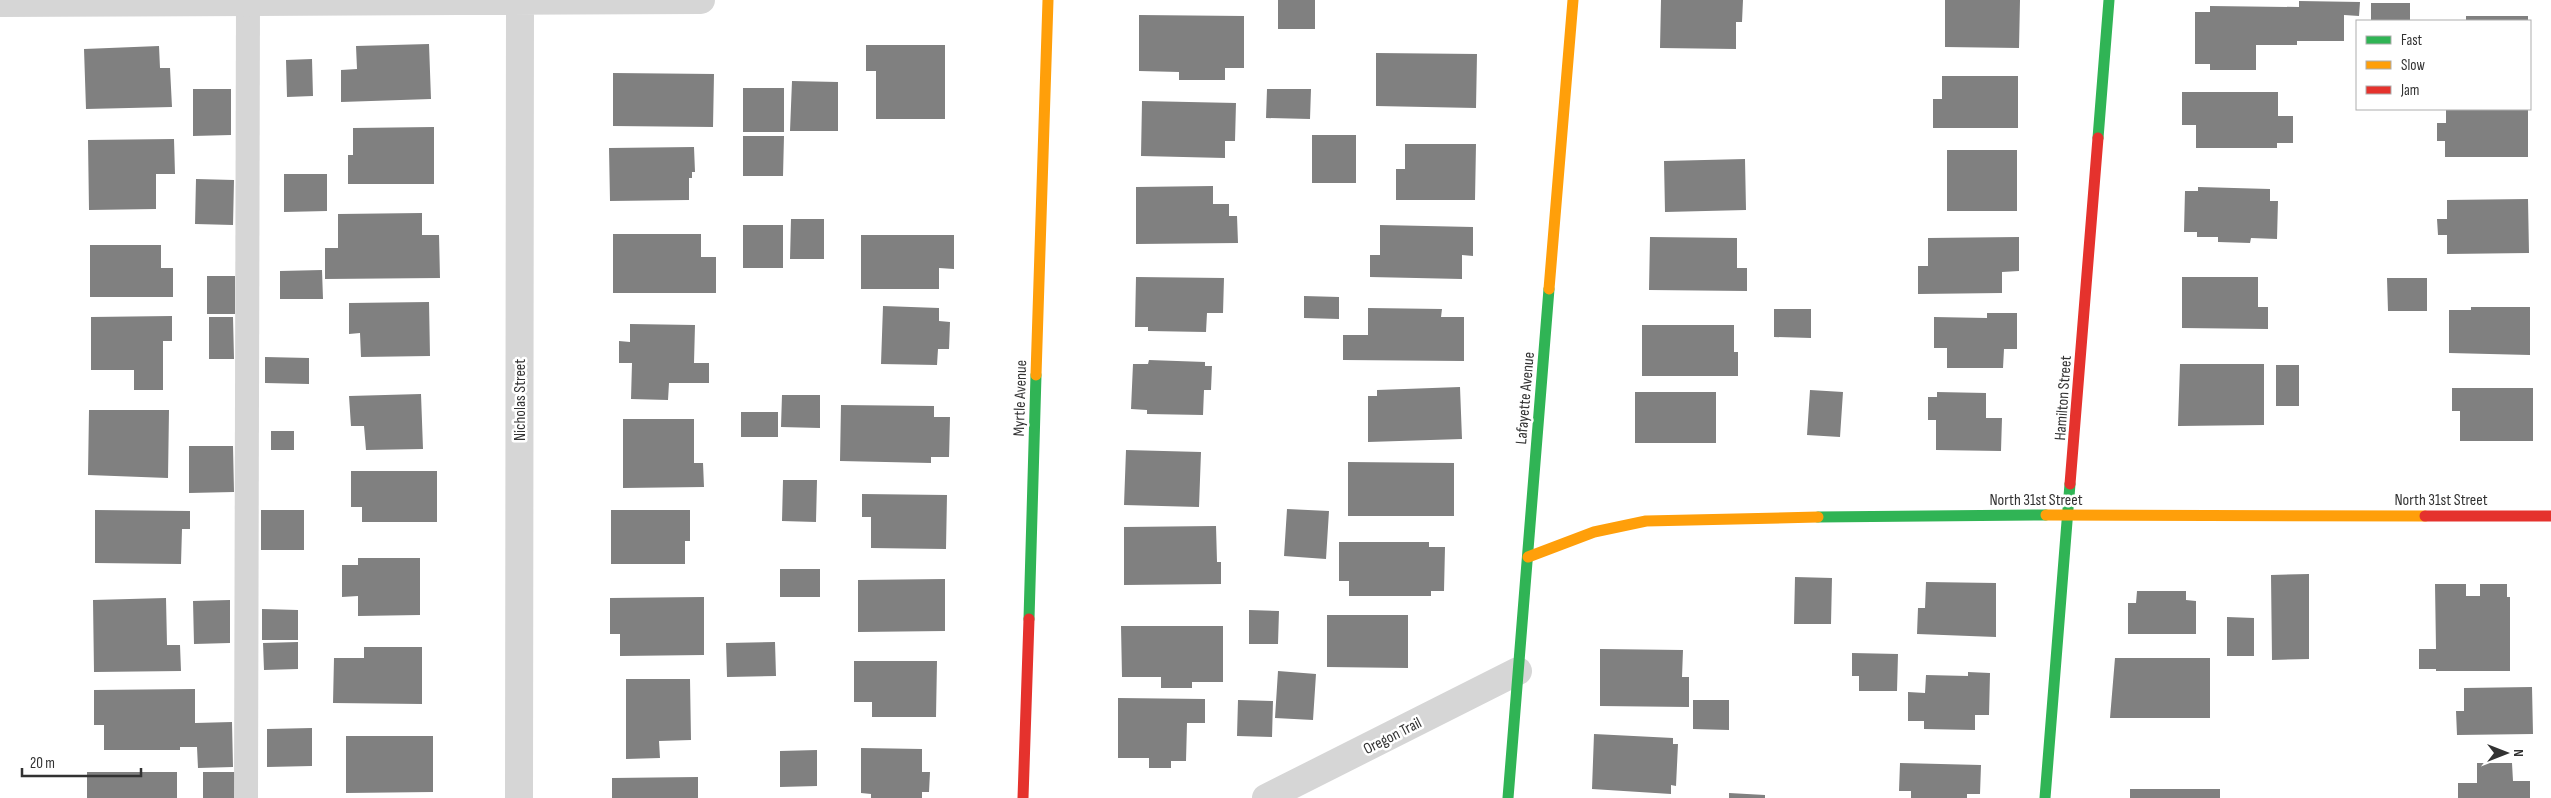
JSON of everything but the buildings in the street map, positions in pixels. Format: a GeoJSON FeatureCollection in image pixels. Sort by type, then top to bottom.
{"type":"FeatureCollection","features":[{"type":"Feature","properties":{"kind":"street"},"geometry":{"type":"LineString","coordinates":[[0,2],[701,0]]}},
{"type":"Feature","properties":{"kind":"street","name":"Myrtle Avenue"},"geometry":{"type":"LineString","coordinates":[[1023,798],[1048,0]]}},
{"type":"Feature","properties":{"kind":"street","name":"Lafayette Avenue"},"geometry":{"type":"LineString","coordinates":[[1508,798],[1573,0]]}},
{"type":"Feature","properties":{"kind":"street","name":"Hamilton Street"},"geometry":{"type":"LineString","coordinates":[[2045,798],[2070,515],[2110,0]]}},
{"type":"Feature","properties":{"kind":"street","name":"Nicholas Street"},"geometry":{"type":"LineString","coordinates":[[519,798],[520,1]]}},
{"type":"Feature","properties":{"kind":"street","name":"North 31st Street"},"geometry":{"type":"LineString","coordinates":[[1528,557],[1600,529],[1638,520],[2070,515],[2551,516]]}},
{"type":"Feature","properties":{"kind":"street","name":"Oregon Trail"},"geometry":{"type":"LineString","coordinates":[[1266,798],[1518,671]]}},
{"type":"Feature","properties":{"kind":"lane"},"geometry":{"type":"LineString","coordinates":[[246,798],[248,1]]}},
{"type":"Feature","properties":{"kind":"traffic: fast"},"geometry":{"type":"LineString","coordinates":[[2098,138],[2109,0]]}},
{"type":"Feature","properties":{"kind":"traffic: fast"},"geometry":{"type":"LineString","coordinates":[[1508,798],[1549,289]]}},
{"type":"Feature","properties":{"kind":"traffic: fast"},"geometry":{"type":"LineString","coordinates":[[1029,619],[1036,375]]}},
{"type":"Feature","properties":{"kind":"traffic: fast"},"geometry":{"type":"LineString","coordinates":[[2045,798],[2070,484]]}},
{"type":"Feature","properties":{"kind":"traffic: fast"},"geometry":{"type":"LineString","coordinates":[[1818,517],[2046,515]]}},
{"type":"Feature","properties":{"kind":"traffic: slow"},"geometry":{"type":"LineString","coordinates":[[1036,375],[1048,0]]}},
{"type":"Feature","properties":{"kind":"traffic: slow"},"geometry":{"type":"LineString","coordinates":[[1549,289],[1573,0]]}},
{"type":"Feature","properties":{"kind":"traffic: slow"},"geometry":{"type":"LineString","coordinates":[[2046,515],[2425,516]]}},
{"type":"Feature","properties":{"kind":"traffic: slow"},"geometry":{"type":"LineString","coordinates":[[1528,557],[1594,532],[1646,521],[1818,517]]}},
{"type":"Feature","properties":{"kind":"traffic: jam"},"geometry":{"type":"LineString","coordinates":[[2070,484],[2098,138]]}},
{"type":"Feature","properties":{"kind":"traffic: jam"},"geometry":{"type":"LineString","coordinates":[[2425,516],[2551,516]]}},
{"type":"Feature","properties":{"kind":"traffic: jam"},"geometry":{"type":"LineString","coordinates":[[1023,798],[1029,619]]}}]}
